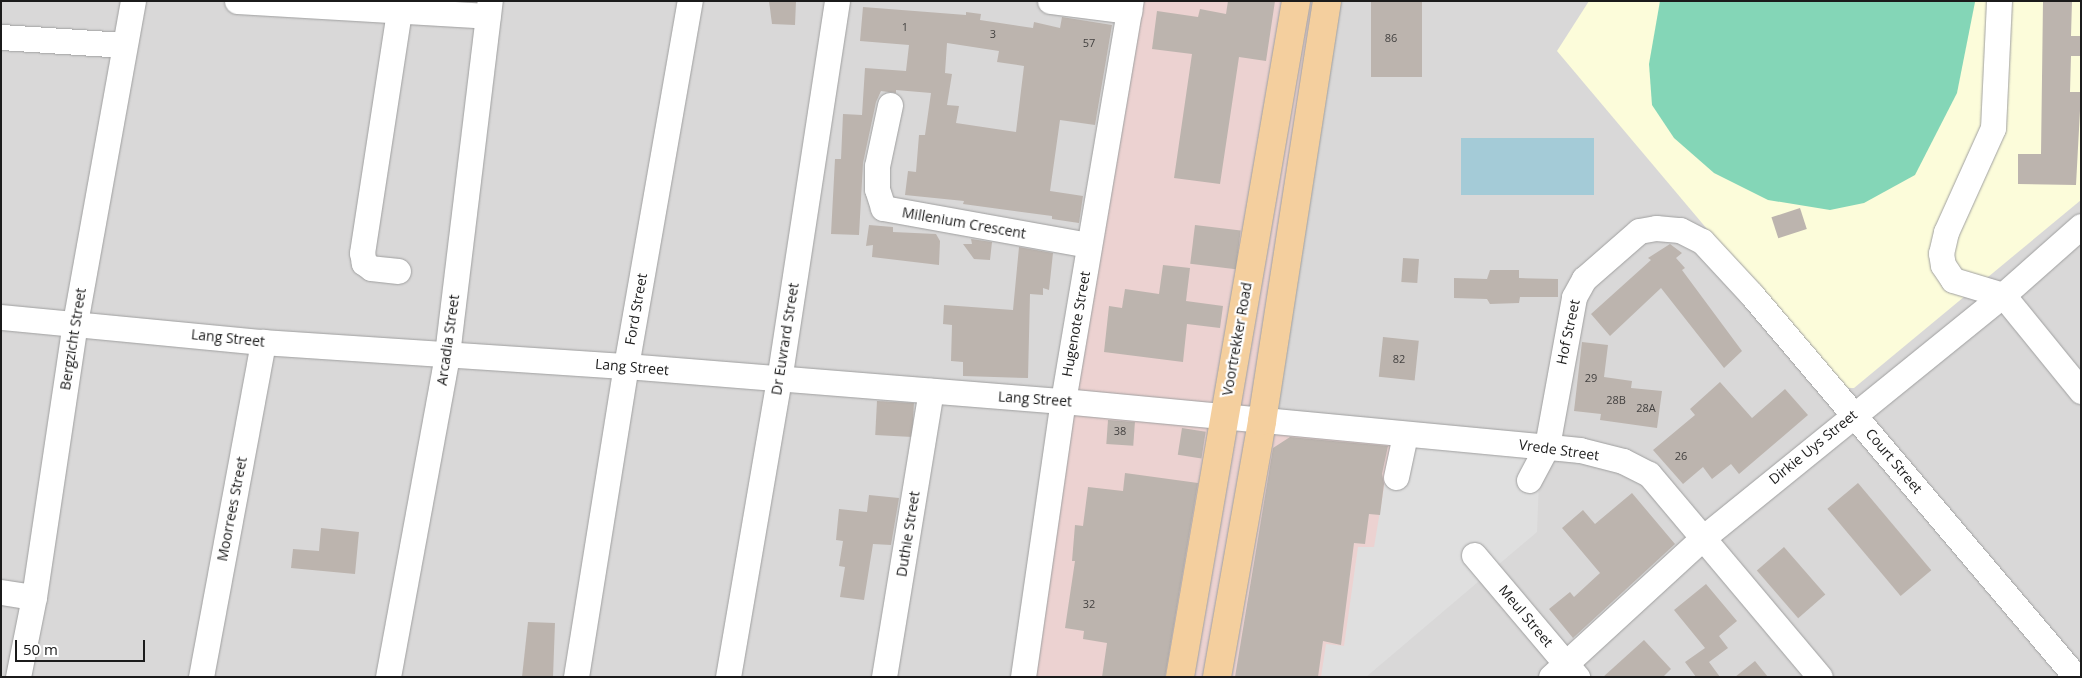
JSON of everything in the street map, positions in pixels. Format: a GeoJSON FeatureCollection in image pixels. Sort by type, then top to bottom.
{"type":"FeatureCollection","features":[{"type":"Feature","properties":{"kind":"main road","name":"Voortrekker Road"},"geometry":{"type":"LineString","coordinates":[[1180,677],[1296,1]]}},
{"type":"Feature","properties":{"kind":"main road"},"geometry":{"type":"LineString","coordinates":[[1218,677],[1262,421],[1327,1]]}},
{"type":"Feature","properties":{"kind":"street","name":"Bergzicht Street"},"geometry":{"type":"LineString","coordinates":[[18,677],[34,598],[75,323],[132,1]]}},
{"type":"Feature","properties":{"kind":"street"},"geometry":{"type":"LineString","coordinates":[[237,1],[399,12],[489,9]]}},
{"type":"Feature","properties":{"kind":"street","name":"Ford Street"},"geometry":{"type":"LineString","coordinates":[[576,677],[626,366],[690,1]]}},
{"type":"Feature","properties":{"kind":"street","name":"Dr Euvrard Street"},"geometry":{"type":"LineString","coordinates":[[728,677],[779,380],[837,1]]}},
{"type":"Feature","properties":{"kind":"street"},"geometry":{"type":"LineString","coordinates":[[1050,1],[1130,6]]}},
{"type":"Feature","properties":{"kind":"street"},"geometry":{"type":"LineString","coordinates":[[1999,1],[1993,128],[1946,232],[1941,253],[1943,265],[1953,280],[2003,295],[2081,391]]}},
{"type":"Feature","properties":{"kind":"street","name":"Hugenote Street"},"geometry":{"type":"LineString","coordinates":[[1023,677],[1063,401],[1130,6]]}},
{"type":"Feature","properties":{"kind":"street","name":"Arcadia Street"},"geometry":{"type":"LineString","coordinates":[[388,677],[447,354],[489,9]]}},
{"type":"Feature","properties":{"kind":"street"},"geometry":{"type":"LineString","coordinates":[[398,271],[371,268],[364,263],[362,253],[399,12]]}},
{"type":"Feature","properties":{"kind":"street"},"geometry":{"type":"LineString","coordinates":[[1,37],[124,45]]}},
{"type":"Feature","properties":{"kind":"street","name":"Millenium Crescent"},"geometry":{"type":"LineString","coordinates":[[890,105],[877,166],[877,189],[883,208],[1089,245]]}},
{"type":"Feature","properties":{"kind":"street","name":"Dirkie Uys Street"},"geometry":{"type":"LineString","coordinates":[[1565,672],[1704,537],[2003,295],[2081,226]]}},
{"type":"Feature","properties":{"kind":"street","name":"Court Street"},"geometry":{"type":"LineString","coordinates":[[1656,228],[1680,230],[1702,241],[1854,414],[2076,677]]}},
{"type":"Feature","properties":{"kind":"street","name":"Hof Street"},"geometry":{"type":"LineString","coordinates":[[1529,480],[1547,446],[1574,298],[1584,279],[1620,244],[1639,231],[1656,228]]}},
{"type":"Feature","properties":{"kind":"street","name":"Lang Street"},"geometry":{"type":"LineString","coordinates":[[1,317],[263,342],[626,366],[779,380],[1063,401],[1262,421]]}},
{"type":"Feature","properties":{"kind":"street","name":"Moorrees Street"},"geometry":{"type":"LineString","coordinates":[[201,677],[263,342]]}},
{"type":"Feature","properties":{"kind":"street","name":"Duthie Street"},"geometry":{"type":"LineString","coordinates":[[884,677],[931,391]]}},
{"type":"Feature","properties":{"kind":"street","name":"Vrede Street"},"geometry":{"type":"LineString","coordinates":[[1262,421],[1547,446],[1623,462],[1650,474],[1820,677]]}},
{"type":"Feature","properties":{"kind":"street"},"geometry":{"type":"LineString","coordinates":[[1396,477],[1405,435]]}},
{"type":"Feature","properties":{"kind":"street","name":"Meul Street"},"geometry":{"type":"LineString","coordinates":[[1474,555],[1565,672]]}},
{"type":"Feature","properties":{"kind":"street"},"geometry":{"type":"LineString","coordinates":[[1,592],[34,598]]}},
{"type":"Feature","properties":{"kind":"shaded area"},"geometry":{"type":"Polygon","coordinates":[[[1,1],[1131,1],[1131,677],[1,677],[1,1]]]}},
{"type":"Feature","properties":{"kind":"shaded area"},"geometry":{"type":"Polygon","coordinates":[[[1131,1],[1327,1],[1262,421],[1405,435],[1343,677],[1023,677],[1131,1]]]}},
{"type":"Feature","properties":{"kind":"shaded area"},"geometry":{"type":"Polygon","coordinates":[[[1327,1],[2081,1],[2081,677],[1343,677],[1262,421],[1327,1]]]}},
{"type":"Feature","properties":{"kind":"shaded area"},"geometry":{"type":"Polygon","coordinates":[[[1589,1],[2081,1],[2081,200],[1854,388],[1841,388],[1557,51],[1589,1]]]}},
{"type":"Feature","properties":{"kind":"shaded area"},"geometry":{"type":"Polygon","coordinates":[[[1393,433],[1540,455],[1537,532],[1366,677],[1321,677],[1326,644],[1344,646],[1358,547],[1374,547],[1393,433]]]}},
{"type":"Feature","properties":{"kind":"green space"},"geometry":{"type":"Polygon","coordinates":[[[1660,1],[1975,2],[1957,93],[1915,175],[1864,203],[1830,210],[1768,200],[1714,173],[1674,138],[1652,105],[1649,64],[1660,1]]]}},
{"type":"Feature","properties":{"kind":"water"},"geometry":{"type":"Polygon","coordinates":[[[1461,138],[1594,138],[1594,195],[1461,195],[1461,138]]]}},
{"type":"Feature","properties":{"kind":"building"},"geometry":{"type":"Polygon","coordinates":[[[769,1],[796,1],[795,25],[772,24],[769,1]]]}},
{"type":"Feature","properties":{"kind":"building"},"geometry":{"type":"Polygon","coordinates":[[[1228,1],[1275,1],[1266,61],[1239,57],[1220,184],[1174,178],[1192,54],[1152,49],[1157,11],[1198,17],[1200,9],[1226,14],[1228,1]]]}},
{"type":"Feature","properties":{"kind":"building"},"geometry":{"type":"Polygon","coordinates":[[[1371,1],[1422,1],[1422,77],[1371,77],[1371,1]]]}},
{"type":"Feature","properties":{"kind":"building"},"geometry":{"type":"Polygon","coordinates":[[[2043,1],[2072,1],[2071,36],[2081,36],[2081,56],[2071,56],[2070,92],[2081,92],[2076,185],[2018,184],[2018,154],[2041,154],[2043,1]]]}},
{"type":"Feature","properties":{"kind":"building"},"geometry":{"type":"Polygon","coordinates":[[[863,7],[966,15],[966,12],[981,14],[980,20],[1033,28],[1034,22],[1060,28],[1062,17],[1112,25],[1095,125],[1060,120],[1050,191],[1083,196],[1079,223],[1052,219],[1052,216],[963,204],[964,201],[905,195],[908,171],[916,172],[919,135],[925,135],[931,93],[896,90],[896,93],[881,91],[876,102],[863,163],[859,235],[831,234],[835,159],[841,159],[843,114],[862,115],[865,68],[906,71],[909,45],[860,41],[863,7]],[[947,43],[945,73],[952,74],[947,105],[959,106],[956,123],[1016,132],[1024,66],[997,62],[999,51],[947,43]]]}},
{"type":"Feature","properties":{"kind":"building"},"geometry":{"type":"Polygon","coordinates":[[[1800,208],[1807,229],[1778,238],[1771,217],[1800,208]]]}},
{"type":"Feature","properties":{"kind":"building"},"geometry":{"type":"Polygon","coordinates":[[[869,225],[893,227],[893,232],[936,234],[940,241],[939,265],[872,257],[873,245],[866,246],[869,225]]]}},
{"type":"Feature","properties":{"kind":"building"},"geometry":{"type":"Polygon","coordinates":[[[1195,225],[1241,231],[1236,269],[1190,264],[1195,225]]]}},
{"type":"Feature","properties":{"kind":"building"},"geometry":{"type":"Polygon","coordinates":[[[971,239],[992,242],[990,260],[974,259],[963,244],[972,244],[971,239]]]}},
{"type":"Feature","properties":{"kind":"building"},"geometry":{"type":"Polygon","coordinates":[[[1670,244],[1682,253],[1676,258],[1685,268],[1682,270],[1742,351],[1724,368],[1661,288],[1610,336],[1591,314],[1651,260],[1648,258],[1670,244]]]}},
{"type":"Feature","properties":{"kind":"building"},"geometry":{"type":"Polygon","coordinates":[[[1019,247],[1053,253],[1049,290],[1043,288],[1043,295],[1030,294],[1028,378],[963,376],[963,362],[951,361],[952,325],[943,324],[944,305],[1013,310],[1019,247]]]}},
{"type":"Feature","properties":{"kind":"building"},"geometry":{"type":"Polygon","coordinates":[[[1403,258],[1419,259],[1417,283],[1401,282],[1403,258]]]}},
{"type":"Feature","properties":{"kind":"building"},"geometry":{"type":"Polygon","coordinates":[[[1163,265],[1190,268],[1186,301],[1223,306],[1220,328],[1187,324],[1183,362],[1104,352],[1109,306],[1122,308],[1125,289],[1159,294],[1163,265]]]}},
{"type":"Feature","properties":{"kind":"building"},"geometry":{"type":"Polygon","coordinates":[[[1490,270],[1519,270],[1519,278],[1558,279],[1558,297],[1520,297],[1519,303],[1490,304],[1487,299],[1454,298],[1454,278],[1487,279],[1490,270]]]}},
{"type":"Feature","properties":{"kind":"building"},"geometry":{"type":"Polygon","coordinates":[[[1383,337],[1419,341],[1415,381],[1379,377],[1383,337]]]}},
{"type":"Feature","properties":{"kind":"building"},"geometry":{"type":"Polygon","coordinates":[[[1582,342],[1608,345],[1604,377],[1632,381],[1631,388],[1662,391],[1657,428],[1600,420],[1601,414],[1574,411],[1582,342]]]}},
{"type":"Feature","properties":{"kind":"building"},"geometry":{"type":"Polygon","coordinates":[[[1720,382],[1752,418],[1785,389],[1808,415],[1739,474],[1731,464],[1712,479],[1703,467],[1683,484],[1653,450],[1695,415],[1690,409],[1720,382]]]}},
{"type":"Feature","properties":{"kind":"building"},"geometry":{"type":"Polygon","coordinates":[[[877,401],[914,403],[912,437],[875,435],[877,401]]]}},
{"type":"Feature","properties":{"kind":"building"},"geometry":{"type":"Polygon","coordinates":[[[1108,420],[1135,422],[1133,446],[1106,444],[1108,420]]]}},
{"type":"Feature","properties":{"kind":"building"},"geometry":{"type":"Polygon","coordinates":[[[1182,428],[1206,432],[1201,458],[1178,455],[1182,428]]]}},
{"type":"Feature","properties":{"kind":"building"},"geometry":{"type":"Polygon","coordinates":[[[1290,437],[1388,446],[1382,474],[1384,484],[1380,515],[1369,514],[1365,544],[1354,543],[1341,645],[1323,641],[1318,677],[1235,677],[1273,448],[1290,437]]]}},
{"type":"Feature","properties":{"kind":"building"},"geometry":{"type":"Polygon","coordinates":[[[1125,473],[1198,483],[1165,677],[1102,677],[1107,643],[1083,639],[1084,631],[1065,628],[1075,561],[1072,561],[1075,525],[1083,526],[1088,487],[1123,491],[1125,473]]]}},
{"type":"Feature","properties":{"kind":"building"},"geometry":{"type":"Polygon","coordinates":[[[1858,483],[1931,570],[1901,596],[1827,509],[1858,483]]]}},
{"type":"Feature","properties":{"kind":"building"},"geometry":{"type":"Polygon","coordinates":[[[1632,493],[1675,544],[1573,638],[1549,609],[1570,592],[1574,597],[1600,573],[1562,528],[1583,510],[1595,524],[1632,493]]]}},
{"type":"Feature","properties":{"kind":"building"},"geometry":{"type":"Polygon","coordinates":[[[869,495],[899,498],[891,545],[873,544],[864,600],[840,597],[845,567],[839,566],[843,541],[836,540],[839,509],[867,512],[869,495]]]}},
{"type":"Feature","properties":{"kind":"building"},"geometry":{"type":"Polygon","coordinates":[[[321,528],[359,532],[355,574],[291,568],[293,549],[319,551],[321,528]]]}},
{"type":"Feature","properties":{"kind":"building"},"geometry":{"type":"Polygon","coordinates":[[[1784,547],[1825,595],[1798,618],[1757,571],[1784,547]]]}},
{"type":"Feature","properties":{"kind":"building"},"geometry":{"type":"Polygon","coordinates":[[[1706,584],[1737,621],[1719,636],[1728,648],[1709,662],[1720,677],[1696,677],[1685,662],[1705,648],[1674,610],[1706,584]]]}},
{"type":"Feature","properties":{"kind":"building"},"geometry":{"type":"Polygon","coordinates":[[[528,622],[555,623],[553,677],[522,677],[528,622]]]}},
{"type":"Feature","properties":{"kind":"building"},"geometry":{"type":"Polygon","coordinates":[[[1644,640],[1671,669],[1663,677],[1603,677],[1644,640]]]}},
{"type":"Feature","properties":{"kind":"building"},"geometry":{"type":"Polygon","coordinates":[[[1755,661],[1768,677],[1735,677],[1755,661]]]}}]}
